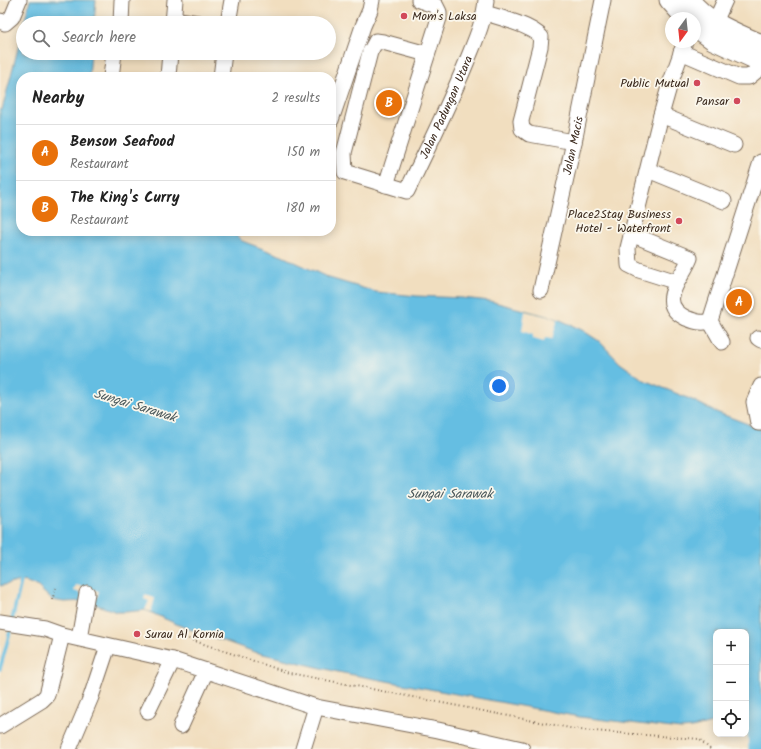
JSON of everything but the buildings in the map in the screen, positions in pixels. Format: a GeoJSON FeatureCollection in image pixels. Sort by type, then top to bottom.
{"type":"FeatureCollection","features":[{"type":"Feature","properties":{"kind":"main road"},"geometry":{"type":"LineString","coordinates":[[669,0],[680,12]]}},
{"type":"Feature","properties":{"kind":"main road"},"geometry":{"type":"LineString","coordinates":[[690,0],[696,8],[720,26],[761,44]]}},
{"type":"Feature","properties":{"kind":"main road"},"geometry":{"type":"LineString","coordinates":[[701,31],[713,40],[761,62]]}},
{"type":"Feature","properties":{"kind":"street"},"geometry":{"type":"LineString","coordinates":[[121,16],[122,0]]}},
{"type":"Feature","properties":{"kind":"street"},"geometry":{"type":"LineString","coordinates":[[173,16],[175,0]]}},
{"type":"Feature","properties":{"kind":"street"},"geometry":{"type":"LineString","coordinates":[[229,16],[232,0]]}},
{"type":"Feature","properties":{"kind":"street"},"geometry":{"type":"LineString","coordinates":[[336,105],[363,26],[370,10],[372,0]]}},
{"type":"Feature","properties":{"kind":"street"},"geometry":{"type":"LineString","coordinates":[[386,184],[439,12],[436,6],[419,0]]}},
{"type":"Feature","properties":{"kind":"street","name":"Jalan Macis"},"geometry":{"type":"LineString","coordinates":[[541,290],[574,142],[603,0]]}},
{"type":"Feature","properties":{"kind":"street"},"geometry":{"type":"LineString","coordinates":[[714,22],[725,0]]}},
{"type":"Feature","properties":{"kind":"street"},"geometry":{"type":"LineString","coordinates":[[0,21],[5,22],[12,16],[17,1]]}},
{"type":"Feature","properties":{"kind":"street"},"geometry":{"type":"LineString","coordinates":[[486,6],[538,33],[541,37],[540,47],[521,121],[522,129],[529,134],[574,142]]}},
{"type":"Feature","properties":{"kind":"street","name":"Jalan Padungan Utara"},"geometry":{"type":"LineString","coordinates":[[427,54],[376,41],[370,52],[344,153],[345,172],[407,191],[451,102],[480,29],[486,6]]}},
{"type":"Feature","properties":{"kind":"street"},"geometry":{"type":"LineString","coordinates":[[677,282],[639,270],[629,265],[628,248],[661,115],[683,48]]}},
{"type":"Feature","properties":{"kind":"street"},"geometry":{"type":"LineString","coordinates":[[685,48],[739,77],[749,77],[761,67]]}},
{"type":"Feature","properties":{"kind":"street"},"geometry":{"type":"LineString","coordinates":[[112,72],[113,60]]}},
{"type":"Feature","properties":{"kind":"street"},"geometry":{"type":"LineString","coordinates":[[168,72],[169,60]]}},
{"type":"Feature","properties":{"kind":"street"},"geometry":{"type":"LineString","coordinates":[[222,72],[223,60]]}},
{"type":"Feature","properties":{"kind":"street"},"geometry":{"type":"LineString","coordinates":[[661,115],[734,144]]}},
{"type":"Feature","properties":{"kind":"street"},"geometry":{"type":"LineString","coordinates":[[722,342],[710,321],[761,162]]}},
{"type":"Feature","properties":{"kind":"street"},"geometry":{"type":"LineString","coordinates":[[648,170],[724,201]]}},
{"type":"Feature","properties":{"kind":"street"},"geometry":{"type":"LineString","coordinates":[[631,234],[690,258],[686,269],[677,282],[670,298],[673,308],[677,314],[696,322],[705,323],[710,321]]}},
{"type":"Feature","properties":{"kind":"street"},"geometry":{"type":"LineString","coordinates":[[761,386],[754,402],[758,422],[761,423]]}},
{"type":"Feature","properties":{"kind":"street"},"geometry":{"type":"LineString","coordinates":[[79,638],[87,593]]}},
{"type":"Feature","properties":{"kind":"street"},"geometry":{"type":"LineString","coordinates":[[0,622],[45,629],[108,646],[173,660],[316,706],[438,730],[492,746],[522,749]]}},
{"type":"Feature","properties":{"kind":"street"},"geometry":{"type":"LineString","coordinates":[[0,726],[42,700],[47,695],[62,634]]}},
{"type":"Feature","properties":{"kind":"street"},"geometry":{"type":"LineString","coordinates":[[69,749],[91,697],[108,646]]}},
{"type":"Feature","properties":{"kind":"street"},"geometry":{"type":"LineString","coordinates":[[148,711],[173,660]]}},
{"type":"Feature","properties":{"kind":"street"},"geometry":{"type":"LineString","coordinates":[[181,726],[206,671]]}},
{"type":"Feature","properties":{"kind":"street"},"geometry":{"type":"LineString","coordinates":[[303,749],[316,706]]}},
{"type":"Feature","properties":{"kind":"path"},"geometry":{"type":"LineString","coordinates":[[52,600],[56,588]]}},
{"type":"Feature","properties":{"kind":"path"},"geometry":{"type":"LineString","coordinates":[[176,635],[289,673],[580,730],[699,739],[710,749]]}},
{"type":"Feature","properties":{"kind":"water"},"geometry":{"type":"Polygon","coordinates":[[[30,0],[96,0],[95,16],[26,16],[30,0]]]}},
{"type":"Feature","properties":{"kind":"water","name":"Sungai Sarawak"},"geometry":{"type":"Polygon","coordinates":[[[16,56],[16,60],[90,60],[89,72],[16,72],[16,236],[237,236],[242,241],[282,256],[329,278],[376,292],[490,301],[558,319],[582,330],[599,341],[620,363],[644,380],[690,399],[716,412],[761,429],[761,733],[749,731],[749,629],[713,629],[713,723],[681,729],[580,717],[338,672],[255,652],[181,626],[145,610],[117,612],[86,601],[64,602],[52,600],[37,586],[21,581],[0,586],[0,109],[2,110],[16,56]]]}},
{"type":"Feature","properties":{"kind":"pier"},"geometry":{"type":"Polygon","coordinates":[[[525,311],[558,319],[552,339],[545,338],[544,342],[533,339],[533,335],[522,331],[525,311]]]}},
{"type":"Feature","properties":{"kind":"pier"},"geometry":{"type":"Polygon","coordinates":[[[76,585],[99,591],[97,598],[74,591],[76,585]]]}},
{"type":"Feature","properties":{"kind":"pier"},"geometry":{"type":"Polygon","coordinates":[[[145,595],[155,598],[151,612],[145,610],[149,601],[144,599],[145,595]]]}},
{"type":"Feature","properties":{"kind":"waterway"},"geometry":{"type":"LineString","coordinates":[[12,620],[22,577]]}},
{"type":"Feature","properties":{"kind":"waterway"},"geometry":{"type":"LineString","coordinates":[[0,669],[11,628]]}},
{"type":"Feature","properties":{"kind":"waterway"},"geometry":{"type":"LineString","coordinates":[[759,704],[759,749]]}},
{"type":"Feature","properties":{"kind":"place","name":"Mom's Laksa"},"geometry":{"type":"Point","coordinates":[404,16]}},
{"type":"Feature","properties":{"kind":"place","name":"Public Mutual"},"geometry":{"type":"Point","coordinates":[697,83]}},
{"type":"Feature","properties":{"kind":"place","name":"Pansar"},"geometry":{"type":"Point","coordinates":[737,101]}},
{"type":"Feature","properties":{"kind":"place","name":"The King's Curry"},"geometry":{"type":"Point","coordinates":[389,103]}},
{"type":"Feature","properties":{"kind":"place","name":"Place2Stay Business Hotel - Waterfront"},"geometry":{"type":"Point","coordinates":[679,221]}},
{"type":"Feature","properties":{"kind":"place","name":"Benson Seafood"},"geometry":{"type":"Point","coordinates":[739,302]}},
{"type":"Feature","properties":{"kind":"place","name":"Surau Al Kornia"},"geometry":{"type":"Point","coordinates":[137,634]}}]}
